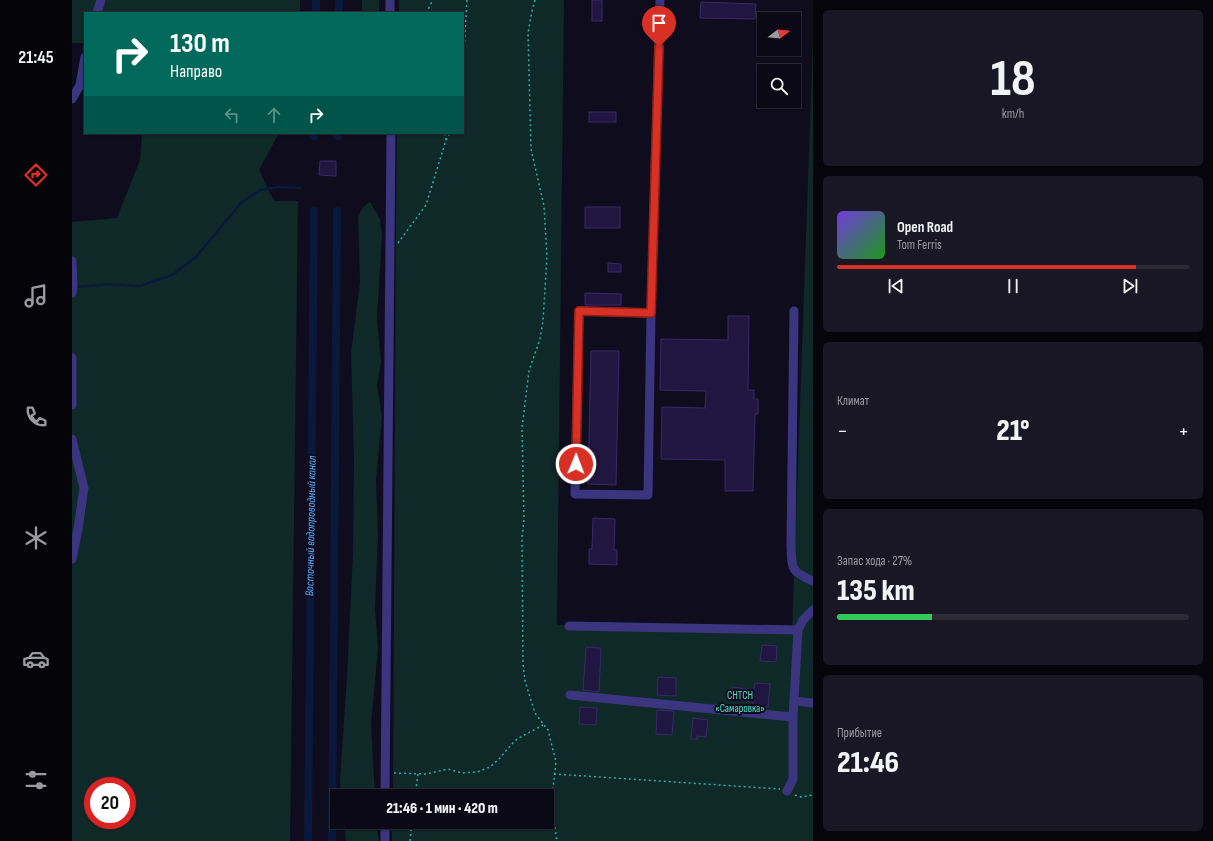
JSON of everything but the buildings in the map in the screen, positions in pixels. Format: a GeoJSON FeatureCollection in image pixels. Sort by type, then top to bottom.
{"type":"FeatureCollection","features":[{"type":"Feature","properties":{"kind":"street"},"geometry":{"type":"LineString","coordinates":[[97,12],[101,0]]}},
{"type":"Feature","properties":{"kind":"street"},"geometry":{"type":"LineString","coordinates":[[390,0],[390,12]]}},
{"type":"Feature","properties":{"kind":"street"},"geometry":{"type":"LineString","coordinates":[[651,313],[579,311],[575,494],[648,495],[651,313],[660,0]]}},
{"type":"Feature","properties":{"kind":"street"},"geometry":{"type":"LineString","coordinates":[[72,99],[80,85],[84,63]]}},
{"type":"Feature","properties":{"kind":"street"},"geometry":{"type":"LineString","coordinates":[[385,789],[391,134]]}},
{"type":"Feature","properties":{"kind":"street"},"geometry":{"type":"LineString","coordinates":[[72,260],[74,287],[72,293]]}},
{"type":"Feature","properties":{"kind":"street"},"geometry":{"type":"LineString","coordinates":[[794,312],[792,565],[795,572],[813,581]]}},
{"type":"Feature","properties":{"kind":"street"},"geometry":{"type":"LineString","coordinates":[[72,358],[72,405]]}},
{"type":"Feature","properties":{"kind":"street"},"geometry":{"type":"LineString","coordinates":[[72,440],[84,488],[72,559]]}},
{"type":"Feature","properties":{"kind":"street"},"geometry":{"type":"LineString","coordinates":[[787,791],[793,779],[793,717],[798,630],[803,620],[813,610]]}},
{"type":"Feature","properties":{"kind":"street"},"geometry":{"type":"LineString","coordinates":[[569,626],[798,630]]}},
{"type":"Feature","properties":{"kind":"street"},"geometry":{"type":"LineString","coordinates":[[570,695],[793,717]]}},
{"type":"Feature","properties":{"kind":"street"},"geometry":{"type":"LineString","coordinates":[[795,701],[813,703]]}},
{"type":"Feature","properties":{"kind":"street"},"geometry":{"type":"LineString","coordinates":[[384,841],[385,829]]}},
{"type":"Feature","properties":{"kind":"path"},"geometry":{"type":"LineString","coordinates":[[427,12],[433,0]]}},
{"type":"Feature","properties":{"kind":"path"},"geometry":{"type":"LineString","coordinates":[[464,50],[467,0]]}},
{"type":"Feature","properties":{"kind":"path"},"geometry":{"type":"LineString","coordinates":[[535,0],[528,33],[531,149],[544,206],[547,256],[543,321],[540,339],[529,371],[522,428],[524,519],[522,537],[522,642],[525,681],[535,714],[548,730],[556,762],[551,806],[557,841]]}},
{"type":"Feature","properties":{"kind":"path"},"geometry":{"type":"LineString","coordinates":[[444,134],[446,140]]}},
{"type":"Feature","properties":{"kind":"path"},"geometry":{"type":"LineString","coordinates":[[398,243],[426,205],[446,140],[449,134]]}},
{"type":"Feature","properties":{"kind":"path"},"geometry":{"type":"LineString","coordinates":[[386,773],[426,774],[448,769],[462,773],[477,772],[490,767],[517,739],[543,725]]}},
{"type":"Feature","properties":{"kind":"path"},"geometry":{"type":"LineString","coordinates":[[416,789],[418,774]]}},
{"type":"Feature","properties":{"kind":"path"},"geometry":{"type":"LineString","coordinates":[[554,774],[774,788],[787,791],[801,797],[813,795]]}},
{"type":"Feature","properties":{"kind":"path"},"geometry":{"type":"LineString","coordinates":[[410,841],[411,829]]}},
{"type":"Feature","properties":{"kind":"green space"},"geometry":{"type":"Polygon","coordinates":[[[72,0],[300,0],[300,12],[84,12],[84,43],[72,43],[72,0]]]}},
{"type":"Feature","properties":{"kind":"green space"},"geometry":{"type":"Polygon","coordinates":[[[362,0],[379,0],[379,12],[362,12],[362,0]]]}},
{"type":"Feature","properties":{"kind":"green space","name":"СНТСН «Самаровка»"},"geometry":{"type":"Polygon","coordinates":[[[399,0],[564,0],[557,625],[792,631],[813,39],[813,841],[392,841],[392,829],[554,829],[554,789],[393,789],[397,134],[464,134],[464,12],[399,12],[399,0]]]}},
{"type":"Feature","properties":{"kind":"green space"},"geometry":{"type":"Polygon","coordinates":[[[142,134],[278,134],[259,170],[274,201],[298,201],[290,841],[72,841],[72,222],[117,218],[140,160],[142,134]]]}},
{"type":"Feature","properties":{"kind":"green space"},"geometry":{"type":"Polygon","coordinates":[[[370,202],[380,219],[382,235],[377,319],[381,362],[377,385],[382,417],[376,480],[378,535],[375,608],[378,649],[371,724],[375,789],[341,789],[353,553],[354,459],[351,353],[360,282],[358,216],[363,207],[370,202]]]}},
{"type":"Feature","properties":{"kind":"green space"},"geometry":{"type":"Polygon","coordinates":[[[345,829],[377,829],[379,841],[346,841],[345,829]]]}},
{"type":"Feature","properties":{"kind":"waterway","name":"Восточный водопроводный канал"},"geometry":{"type":"LineString","coordinates":[[316,0],[316,12]]}},
{"type":"Feature","properties":{"kind":"waterway","name":"Восточный водопроводный канал"},"geometry":{"type":"LineString","coordinates":[[339,0],[339,12]]}},
{"type":"Feature","properties":{"kind":"waterway"},"geometry":{"type":"LineString","coordinates":[[75,287],[110,284],[140,286],[172,275],[196,257],[241,203],[260,190],[278,187],[301,188]]}},
{"type":"Feature","properties":{"kind":"waterway","name":"Восточный водопроводный канал"},"geometry":{"type":"LineString","coordinates":[[308,841],[314,211]]}},
{"type":"Feature","properties":{"kind":"waterway","name":"Восточный водопроводный канал"},"geometry":{"type":"LineString","coordinates":[[332,841],[337,211]]}},
{"type":"Feature","properties":{"kind":"route"},"geometry":{"type":"LineString","coordinates":[[576,464],[579,311],[651,313],[659,47]]}}]}
